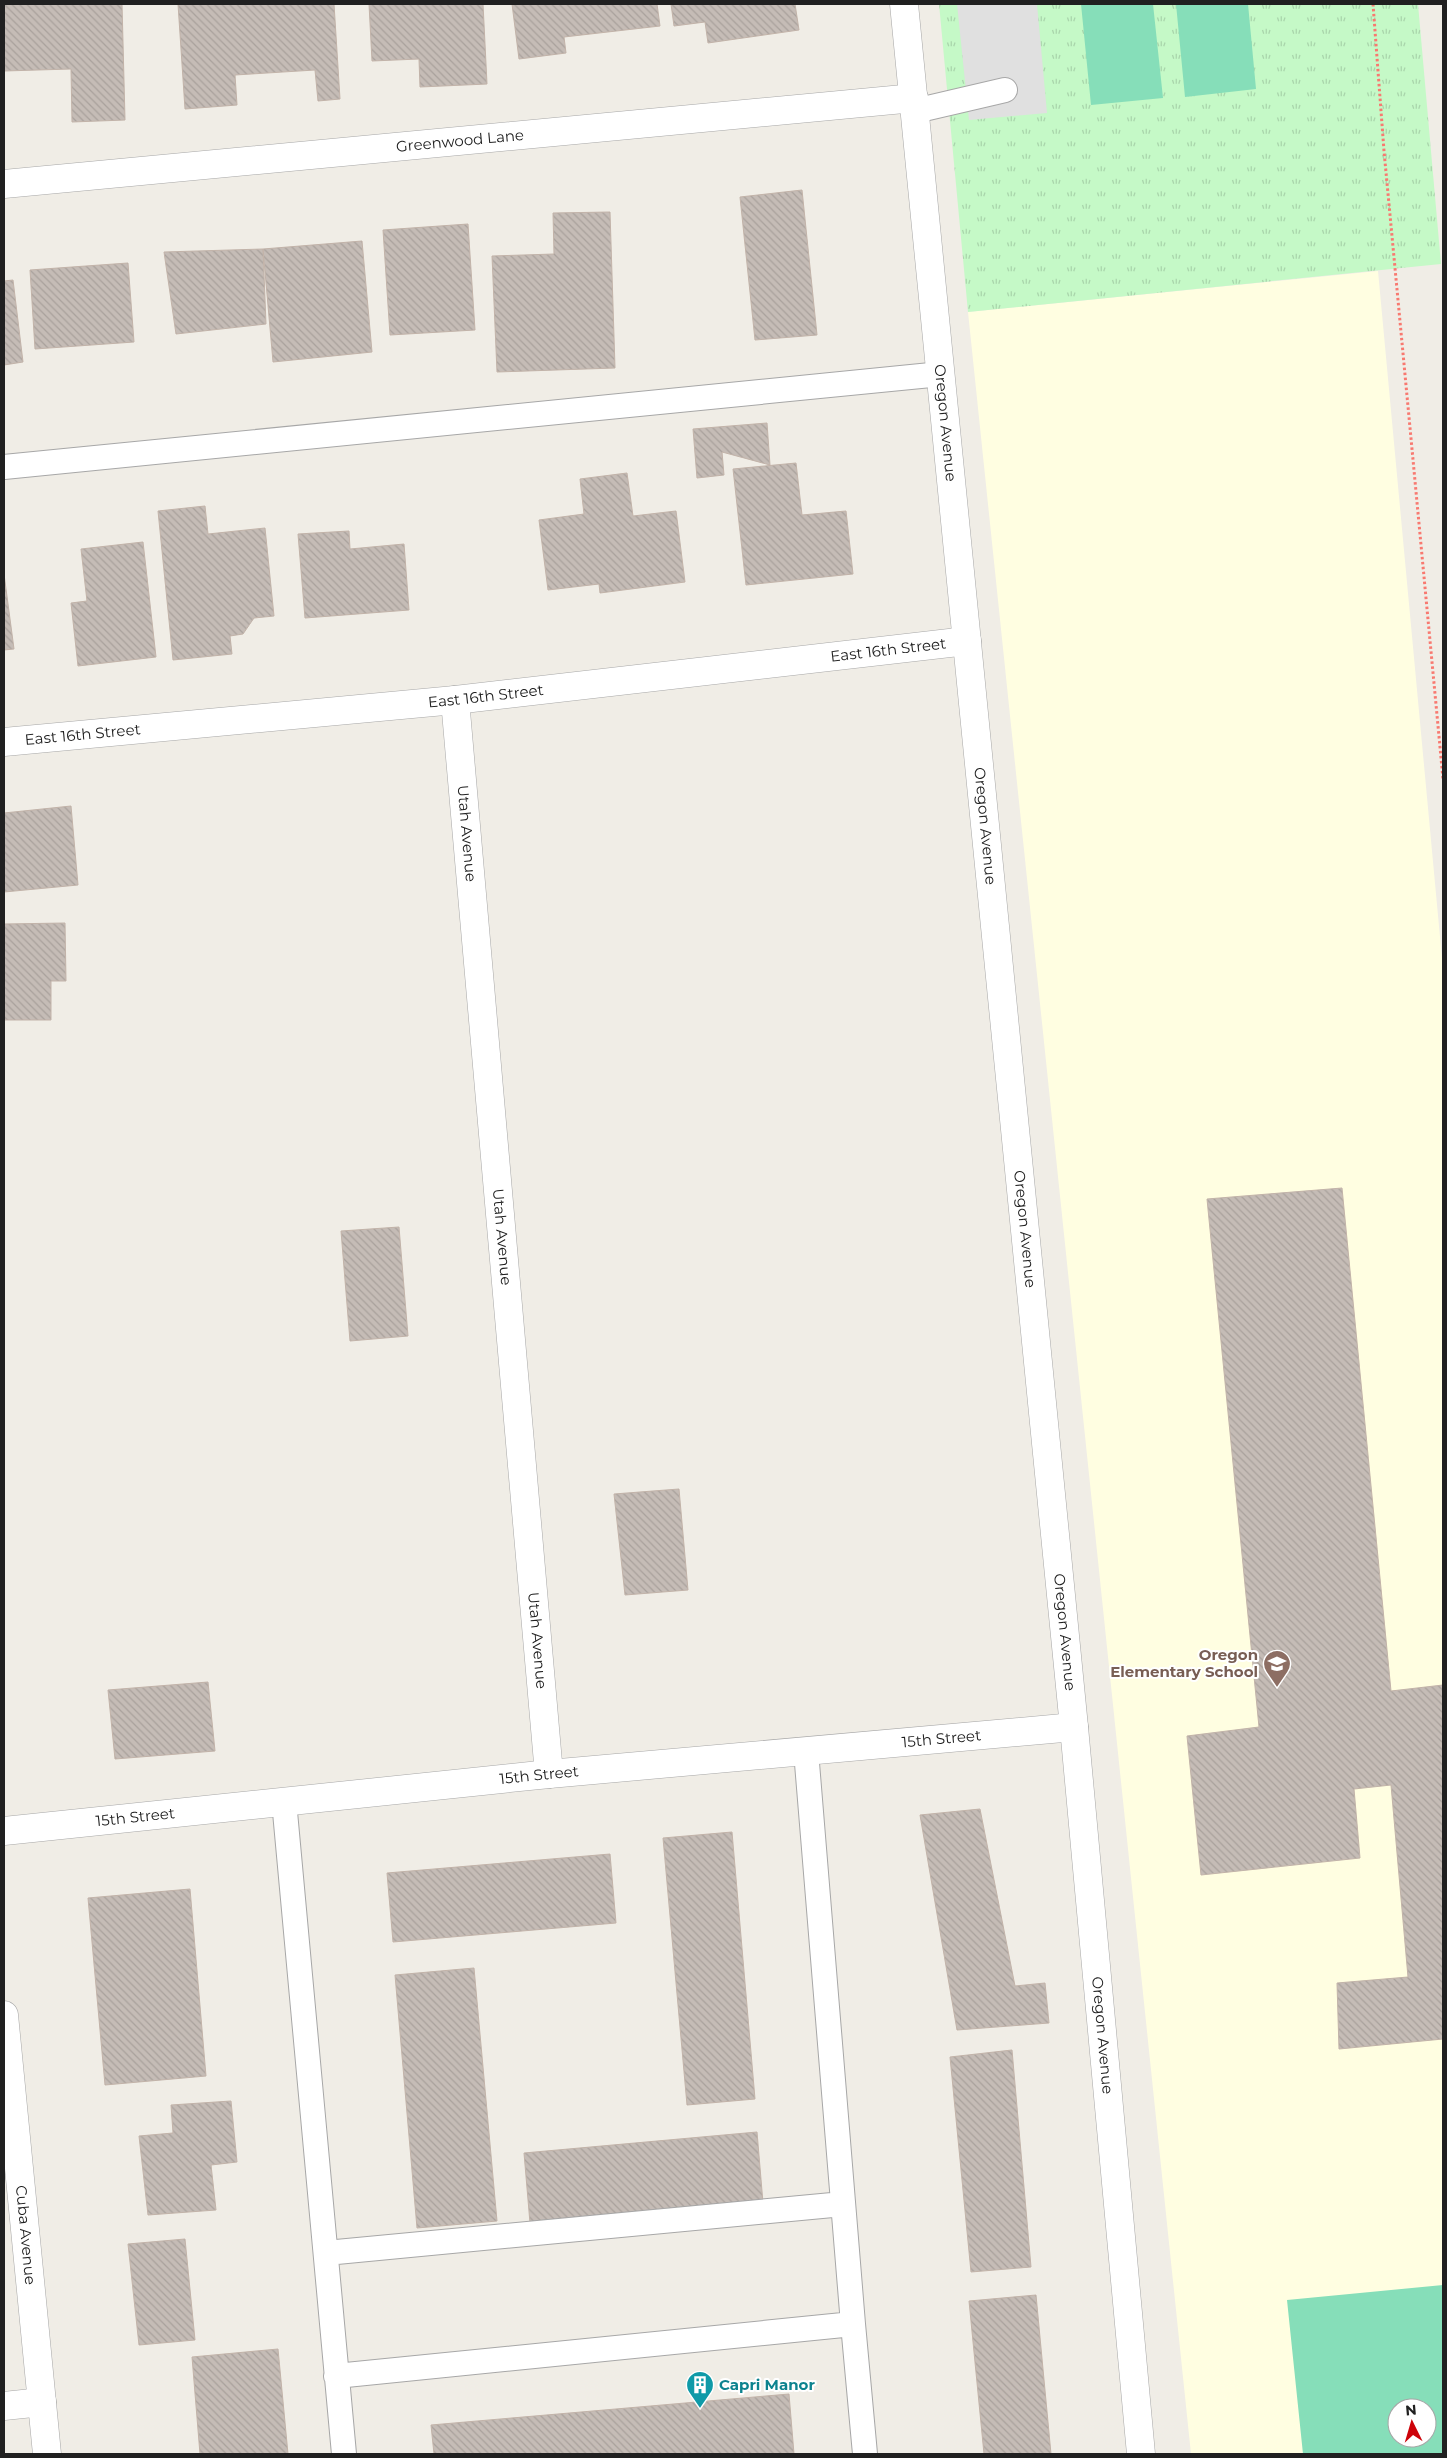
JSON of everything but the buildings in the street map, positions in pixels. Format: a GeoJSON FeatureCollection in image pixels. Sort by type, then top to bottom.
{"type":"FeatureCollection","features":[{"type":"Feature","properties":{"kind":"street","name":"Oregon Avenue"},"geometry":{"type":"LineString","coordinates":[[904,4],[1074,1727],[1141,2454]]}},
{"type":"Feature","properties":{"kind":"street","name":"Greenwood Lane"},"geometry":{"type":"LineString","coordinates":[[4,184],[915,105]]}},
{"type":"Feature","properties":{"kind":"street","name":"East 16th Street"},"geometry":{"type":"LineString","coordinates":[[4,742],[455,700],[967,641]]}},
{"type":"Feature","properties":{"kind":"street","name":"Utah Avenue"},"geometry":{"type":"LineString","coordinates":[[455,700],[549,1774]]}},
{"type":"Feature","properties":{"kind":"street","name":"15th Street"},"geometry":{"type":"LineString","coordinates":[[4,1831],[549,1774],[1074,1727]]}},
{"type":"Feature","properties":{"kind":"street","name":"Cuba Avenue"},"geometry":{"type":"LineString","coordinates":[[4,2015],[47,2454]]}},
{"type":"Feature","properties":{"kind":"street"},"geometry":{"type":"LineString","coordinates":[[4,2406],[42,2402]]}},
{"type":"Feature","properties":{"kind":"lane"},"geometry":{"type":"LineString","coordinates":[[915,105],[1005,90]]}},
{"type":"Feature","properties":{"kind":"lane"},"geometry":{"type":"LineString","coordinates":[[4,468],[941,374]]}},
{"type":"Feature","properties":{"kind":"lane"},"geometry":{"type":"LineString","coordinates":[[806,1751],[865,2454]]}},
{"type":"Feature","properties":{"kind":"lane"},"geometry":{"type":"LineString","coordinates":[[284,1802],[344,2454]]}},
{"type":"Feature","properties":{"kind":"lane"},"geometry":{"type":"LineString","coordinates":[[326,2253],[843,2204]]}},
{"type":"Feature","properties":{"kind":"lane"},"geometry":{"type":"LineString","coordinates":[[336,2376],[853,2324]]}},
{"type":"Feature","properties":{"kind":"path"},"geometry":{"type":"LineString","coordinates":[[1374,4],[1384,151],[1443,779]]}},
{"type":"Feature","properties":{"kind":"shaded area"},"geometry":{"type":"Polygon","coordinates":[[[957,4],[1037,4],[1047,113],[969,120],[957,4]]]}},
{"type":"Feature","properties":{"kind":"shaded area","name":"Oregon Elementary School"},"geometry":{"type":"Polygon","coordinates":[[[1378,271],[1443,969],[1443,2454],[1191,2454],[968,312],[1378,271]]]}},
{"type":"Feature","properties":{"kind":"green space"},"geometry":{"type":"Polygon","coordinates":[[[939,4],[1418,4],[1441,264],[968,312],[939,4]]]}},
{"type":"Feature","properties":{"kind":"green space"},"geometry":{"type":"Polygon","coordinates":[[[1081,4],[1153,4],[1163,98],[1091,105],[1081,4]]]}},
{"type":"Feature","properties":{"kind":"green space"},"geometry":{"type":"Polygon","coordinates":[[[1176,4],[1248,4],[1256,89],[1185,97],[1176,4]]]}},
{"type":"Feature","properties":{"kind":"green space"},"geometry":{"type":"Polygon","coordinates":[[[1443,2285],[1443,2454],[1303,2454],[1287,2300],[1443,2285]]]}},
{"type":"Feature","properties":{"kind":"place","name":"Oregon Elementary School"},"geometry":{"type":"Point","coordinates":[1277,1688]}},
{"type":"Feature","properties":{"kind":"place","name":"Capri Manor"},"geometry":{"type":"Point","coordinates":[700,2409]}}]}
